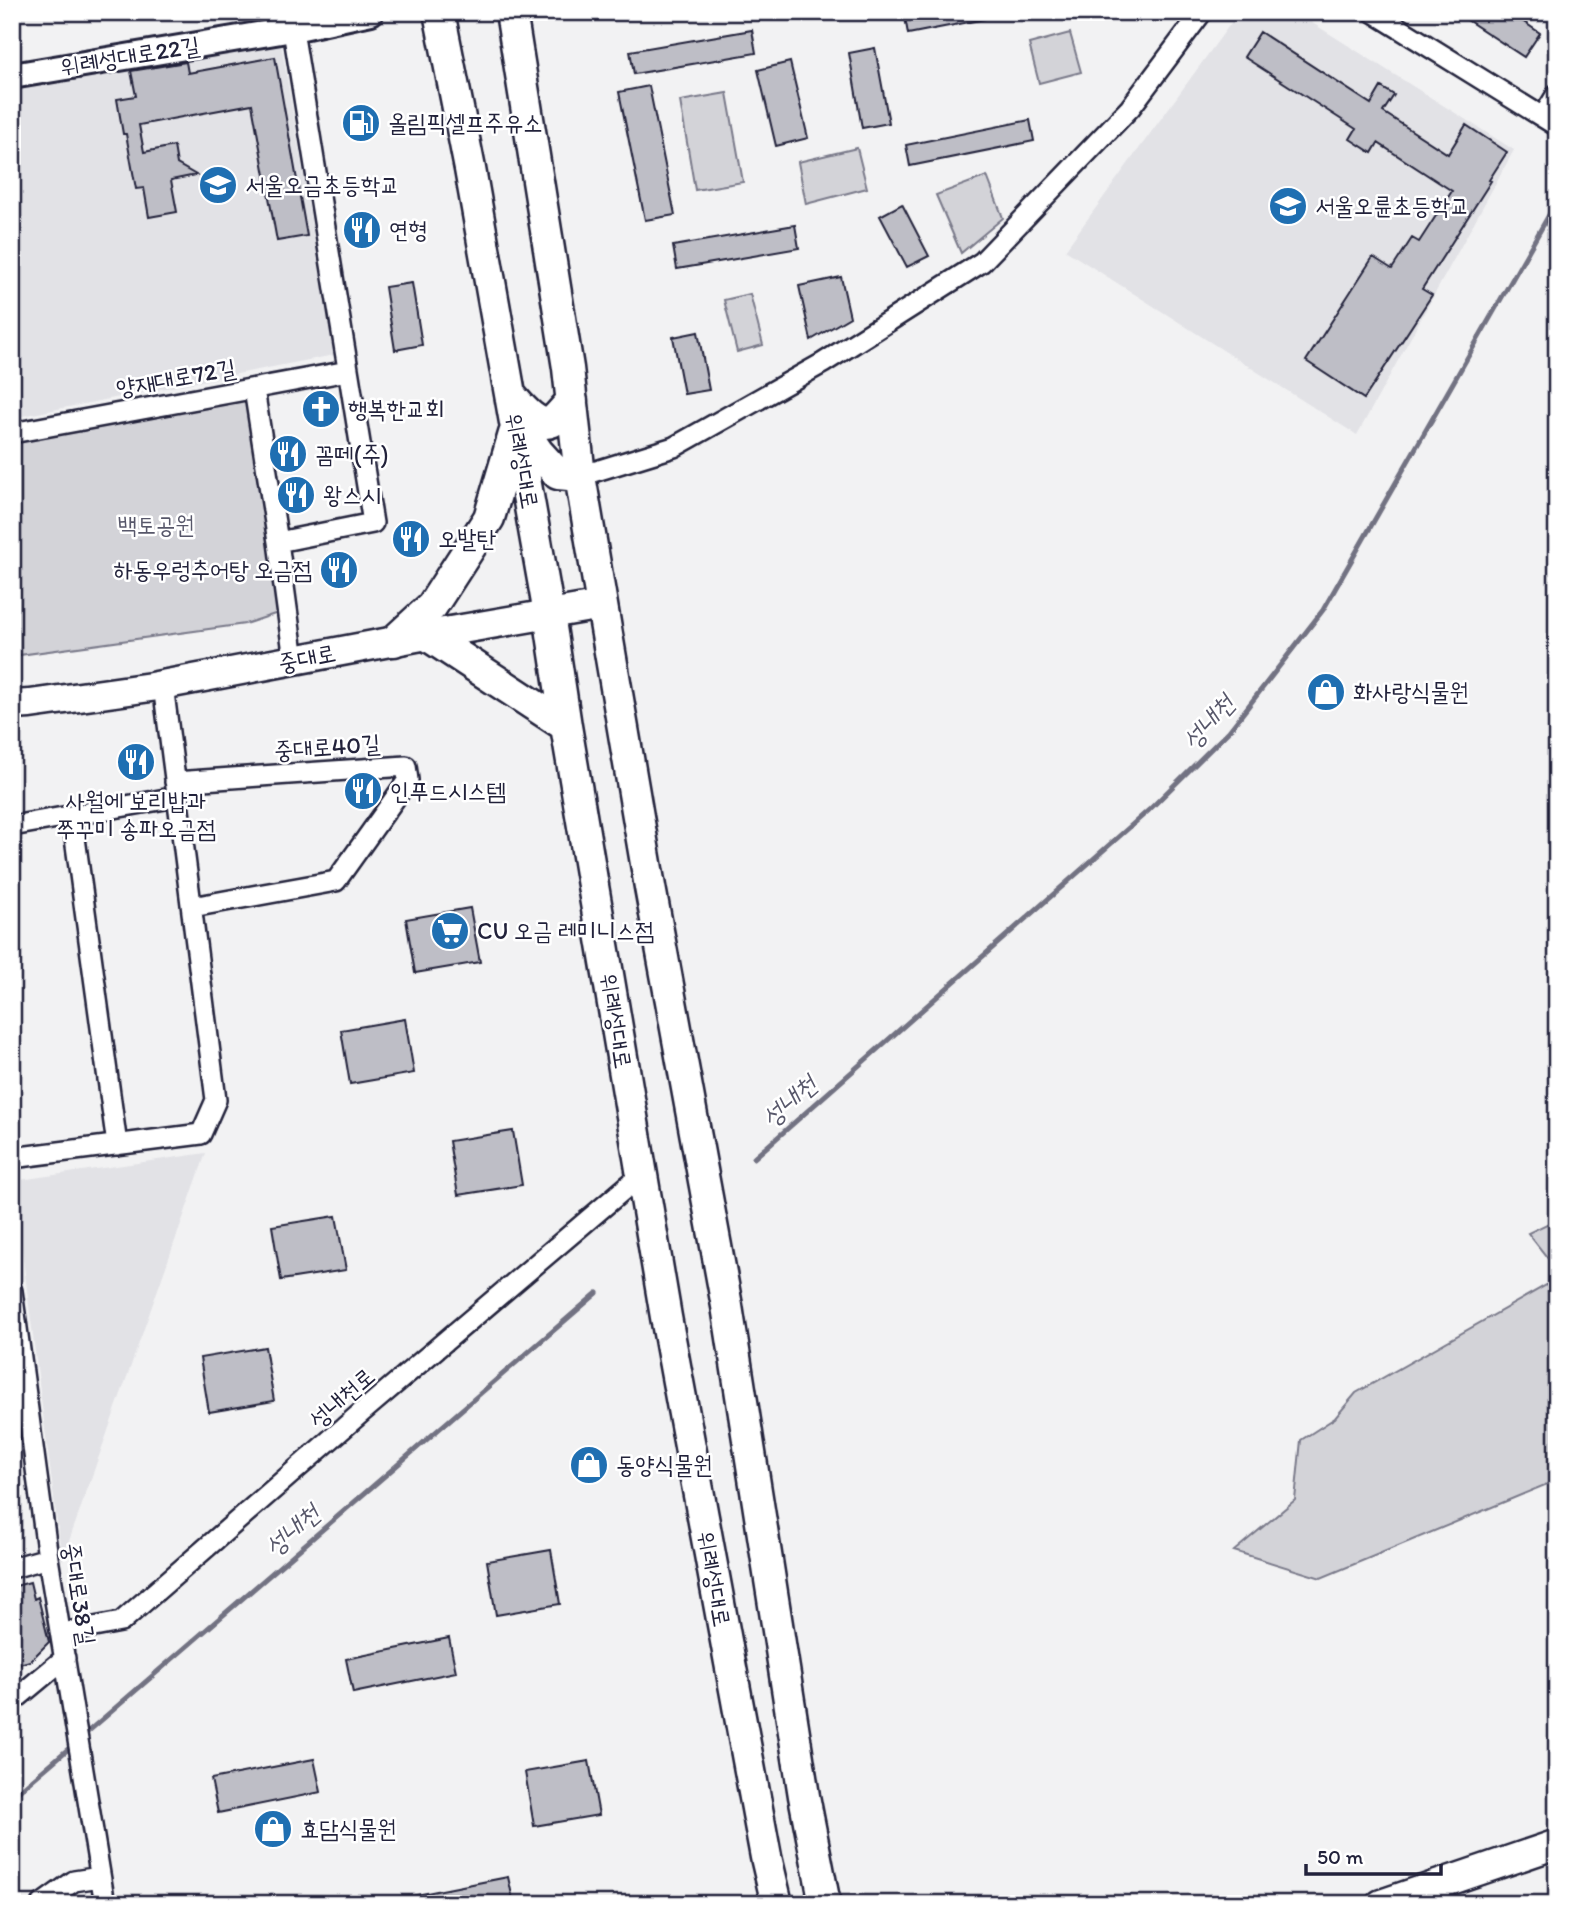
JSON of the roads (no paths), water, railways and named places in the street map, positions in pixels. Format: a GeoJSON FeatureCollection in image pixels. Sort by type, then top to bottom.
{"type":"FeatureCollection","features":[{"type":"Feature","properties":{"kind":"main road","name":"위례성대로"},"geometry":{"type":"LineString","coordinates":[[439,12],[470,169],[549,614],[668,1330],[763,1844],[777,1904]]}},
{"type":"Feature","properties":{"kind":"main road"},"geometry":{"type":"LineString","coordinates":[[511,12],[566,354],[580,476],[653,901],[727,1306],[802,1783],[825,1904]]}},
{"type":"Feature","properties":{"kind":"main road"},"geometry":{"type":"LineString","coordinates":[[513,413],[526,413],[541,423],[550,422],[572,401]]}},
{"type":"Feature","properties":{"kind":"main road"},"geometry":{"type":"LineString","coordinates":[[513,413],[538,452],[558,474],[580,476]]}},
{"type":"Feature","properties":{"kind":"main road"},"geometry":{"type":"LineString","coordinates":[[394,641],[432,606],[489,518],[513,413]]}},
{"type":"Feature","properties":{"kind":"main road","name":"중대로"},"geometry":{"type":"LineString","coordinates":[[12,705],[163,685],[602,605]]}},
{"type":"Feature","properties":{"kind":"main road"},"geometry":{"type":"LineString","coordinates":[[426,635],[566,726]]}},
{"type":"Feature","properties":{"kind":"main road"},"geometry":{"type":"LineString","coordinates":[[1381,1904],[1557,1844]]}},
{"type":"Feature","properties":{"kind":"street","name":"위례성대로22길"},"geometry":{"type":"LineString","coordinates":[[12,76],[291,21],[371,12]]}},
{"type":"Feature","properties":{"kind":"street"},"geometry":{"type":"LineString","coordinates":[[580,476],[674,447],[823,363],[982,262],[1130,108],[1202,12]]}},
{"type":"Feature","properties":{"kind":"street"},"geometry":{"type":"LineString","coordinates":[[1373,12],[1550,121],[1557,94]]}},
{"type":"Feature","properties":{"kind":"street"},"geometry":{"type":"LineString","coordinates":[[278,542],[373,523],[291,21]]}},
{"type":"Feature","properties":{"kind":"street","name":"양재대로72길"},"geometry":{"type":"LineString","coordinates":[[12,433],[348,371]]}},
{"type":"Feature","properties":{"kind":"street"},"geometry":{"type":"LineString","coordinates":[[254,389],[294,660]]}},
{"type":"Feature","properties":{"kind":"street"},"geometry":{"type":"LineString","coordinates":[[12,1158],[201,1134],[216,1100],[163,685]]}},
{"type":"Feature","properties":{"kind":"street","name":"중대로40길"},"geometry":{"type":"LineString","coordinates":[[176,789],[406,766],[408,780],[336,881],[192,907]]}},
{"type":"Feature","properties":{"kind":"street"},"geometry":{"type":"LineString","coordinates":[[12,826],[72,816],[176,789]]}},
{"type":"Feature","properties":{"kind":"street"},"geometry":{"type":"LineString","coordinates":[[72,816],[117,1145]]}},
{"type":"Feature","properties":{"kind":"street","name":"성내천로"},"geometry":{"type":"LineString","coordinates":[[62,1633],[121,1622],[642,1174]]}},
{"type":"Feature","properties":{"kind":"street","name":"중대로38길"},"geometry":{"type":"LineString","coordinates":[[12,1291],[21,1417],[62,1633],[105,1904]]}},
{"type":"Feature","properties":{"kind":"street"},"geometry":{"type":"LineString","coordinates":[[12,1568],[48,1558]]}},
{"type":"Feature","properties":{"kind":"street"},"geometry":{"type":"LineString","coordinates":[[12,1702],[66,1662]]}},
{"type":"Feature","properties":{"kind":"street"},"geometry":{"type":"LineString","coordinates":[[42,1904],[74,1881],[100,1877]]}},
{"type":"Feature","properties":{"kind":"waterway","name":"성내천"},"geometry":{"type":"LineString","coordinates":[[754,1158],[1149,810],[1229,731],[1323,610],[1557,201]]}},
{"type":"Feature","properties":{"kind":"waterway","name":"성내천"},"geometry":{"type":"LineString","coordinates":[[84,1735],[597,1293]]}},
{"type":"Feature","properties":{"kind":"waterway","name":"성내천"},"geometry":{"type":"LineString","coordinates":[[12,1797],[74,1744]]}},
{"type":"Feature","properties":{"kind":"place","name":"올림픽셀프주유소"},"geometry":{"type":"Point","coordinates":[361,123]}},
{"type":"Feature","properties":{"kind":"place","name":"서울오금초등학교"},"geometry":{"type":"Point","coordinates":[218,185]}},
{"type":"Feature","properties":{"kind":"place","name":"서울오륜초등학교"},"geometry":{"type":"Point","coordinates":[1288,206]}},
{"type":"Feature","properties":{"kind":"place","name":"연형"},"geometry":{"type":"Point","coordinates":[362,230]}},
{"type":"Feature","properties":{"kind":"place","name":"행복한교회"},"geometry":{"type":"Point","coordinates":[321,409]}},
{"type":"Feature","properties":{"kind":"place","name":"꼼떼(주)"},"geometry":{"type":"Point","coordinates":[288,454]}},
{"type":"Feature","properties":{"kind":"place","name":"왕스시"},"geometry":{"type":"Point","coordinates":[296,495]}},
{"type":"Feature","properties":{"kind":"place","name":"오발탄"},"geometry":{"type":"Point","coordinates":[411,539]}},
{"type":"Feature","properties":{"kind":"place","name":"하동우렁추어탕 오금점"},"geometry":{"type":"Point","coordinates":[339,570]}},
{"type":"Feature","properties":{"kind":"place","name":"화사랑식물원"},"geometry":{"type":"Point","coordinates":[1326,692]}},
{"type":"Feature","properties":{"kind":"place","name":"사월에 보리밥과 쭈꾸미 송파오금점"},"geometry":{"type":"Point","coordinates":[136,762]}},
{"type":"Feature","properties":{"kind":"place","name":"인푸드시스템"},"geometry":{"type":"Point","coordinates":[363,791]}},
{"type":"Feature","properties":{"kind":"place","name":"CU 오금 레미니스점"},"geometry":{"type":"Point","coordinates":[450,931]}},
{"type":"Feature","properties":{"kind":"place","name":"동양식물원"},"geometry":{"type":"Point","coordinates":[589,1465]}},
{"type":"Feature","properties":{"kind":"place","name":"효담식물원"},"geometry":{"type":"Point","coordinates":[273,1829]}},
{"type":"Feature","properties":{"kind":"park label","name":"백토공원"},"geometry":{"type":"Point","coordinates":[156,525]}}]}
